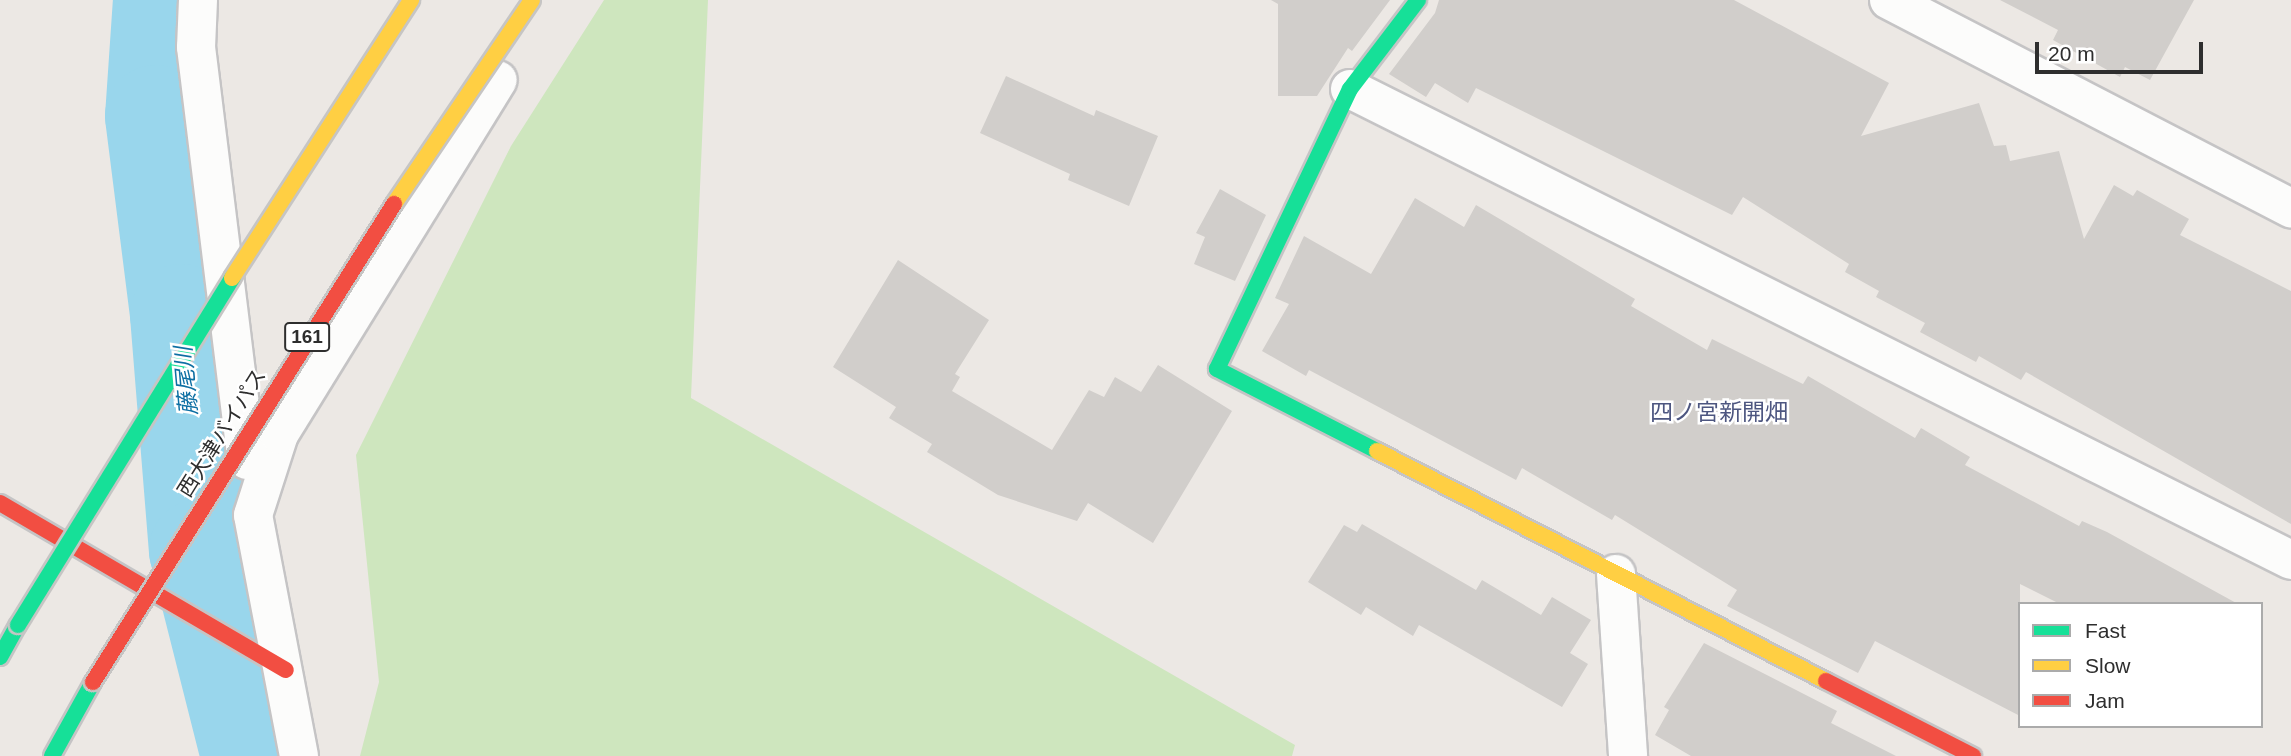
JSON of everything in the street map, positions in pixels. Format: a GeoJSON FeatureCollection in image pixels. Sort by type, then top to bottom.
{"type":"FeatureCollection","features":[{"type":"Feature","properties":{"kind":"main road"},"geometry":{"type":"LineString","coordinates":[[0,657],[148,407],[411,0]]}},
{"type":"Feature","properties":{"kind":"main road","name":"西大津バイパス"},"geometry":{"type":"LineString","coordinates":[[52,756],[93,682],[364,247],[533,0]]}},
{"type":"Feature","properties":{"kind":"main road"},"geometry":{"type":"LineString","coordinates":[[1418,0],[1350,89],[1217,369],[1973,756]]}},
{"type":"Feature","properties":{"kind":"main road"},"geometry":{"type":"LineString","coordinates":[[0,503],[276,664]]}},
{"type":"Feature","properties":{"kind":"main road"},"geometry":{"type":"LineString","coordinates":[[0,645],[18,625]]}},
{"type":"Feature","properties":{"kind":"street"},"geometry":{"type":"LineString","coordinates":[[198,0],[196,47],[253,515],[276,664],[299,756]]}},
{"type":"Feature","properties":{"kind":"street"},"geometry":{"type":"LineString","coordinates":[[253,515],[279,435],[548,0]]}},
{"type":"Feature","properties":{"kind":"street"},"geometry":{"type":"LineString","coordinates":[[1889,0],[2291,208]]}},
{"type":"Feature","properties":{"kind":"street"},"geometry":{"type":"LineString","coordinates":[[1350,89],[2291,560]]}},
{"type":"Feature","properties":{"kind":"street"},"geometry":{"type":"LineString","coordinates":[[1616,575],[1628,756]]}},
{"type":"Feature","properties":{"kind":"green space"},"geometry":{"type":"Polygon","coordinates":[[[604,0],[708,0],[691,398],[1295,745],[1292,756],[360,756],[379,682],[356,455],[511,146],[604,0]]]}},
{"type":"Feature","properties":{"kind":"building"},"geometry":{"type":"Polygon","coordinates":[[[1271,0],[1390,0],[1352,51],[1348,48],[1317,96],[1278,96],[1278,4],[1271,0]]]}},
{"type":"Feature","properties":{"kind":"building"},"geometry":{"type":"Polygon","coordinates":[[[1439,0],[1734,0],[1889,83],[1861,136],[1979,103],[1994,146],[2006,145],[2010,161],[2059,151],[2084,239],[2114,185],[2133,196],[2137,190],[2189,219],[2180,235],[2291,291],[2291,524],[2026,372],[2021,380],[1979,356],[1976,362],[1920,332],[1925,323],[1876,297],[1879,291],[1845,272],[1849,264],[1743,197],[1732,215],[1476,88],[1468,103],[1435,83],[1426,97],[1389,74],[1435,13],[1439,0]]]}},
{"type":"Feature","properties":{"kind":"building"},"geometry":{"type":"Polygon","coordinates":[[[2000,0],[2194,0],[2150,80],[2125,67],[2120,77],[2053,40],[2058,30],[2000,0]]]}},
{"type":"Feature","properties":{"kind":"building"},"geometry":{"type":"Polygon","coordinates":[[[1006,76],[1094,116],[1096,110],[1158,136],[1129,206],[1068,180],[1070,174],[980,133],[1006,76]]]}},
{"type":"Feature","properties":{"kind":"building"},"geometry":{"type":"Polygon","coordinates":[[[1220,189],[1266,215],[1235,281],[1194,264],[1205,237],[1196,233],[1220,189]]]}},
{"type":"Feature","properties":{"kind":"building"},"geometry":{"type":"Polygon","coordinates":[[[1415,198],[1464,227],[1476,205],[1635,299],[1631,306],[1707,350],[1712,339],[1803,384],[1808,376],[1915,438],[1921,428],[1970,457],[1965,465],[2079,526],[2082,521],[2107,532],[2234,602],[2056,602],[2020,584],[2018,715],[1875,641],[1858,673],[1727,606],[1737,590],[1615,515],[1612,520],[1522,468],[1516,480],[1309,370],[1306,376],[1262,351],[1289,304],[1275,298],[1304,236],[1371,274],[1415,198]]]}},
{"type":"Feature","properties":{"kind":"building"},"geometry":{"type":"Polygon","coordinates":[[[898,260],[989,320],[955,374],[960,377],[952,391],[1052,450],[1089,390],[1104,397],[1115,377],[1141,392],[1158,365],[1232,411],[1153,543],[1088,503],[1077,521],[998,495],[927,452],[932,444],[889,418],[896,407],[833,367],[898,260]]]}},
{"type":"Feature","properties":{"kind":"building"},"geometry":{"type":"Polygon","coordinates":[[[1362,524],[1476,590],[1482,580],[1541,615],[1552,597],[1591,620],[1570,653],[1588,664],[1562,707],[1419,625],[1413,636],[1366,607],[1361,615],[1308,582],[1344,525],[1357,532],[1362,524]]]}},
{"type":"Feature","properties":{"kind":"building"},"geometry":{"type":"Polygon","coordinates":[[[1704,643],[1837,711],[1831,723],[1896,756],[1691,756],[1655,735],[1669,710],[1664,707],[1704,643]]]}},
{"type":"Feature","properties":{"kind":"waterway","name":"藤尾川"},"geometry":{"type":"LineString","coordinates":[[164,0],[156,116],[181,315],[200,550],[252,756]]}},
{"type":"Feature","properties":{"kind":"traffic: fast"},"geometry":{"type":"LineString","coordinates":[[1377,451],[1217,369],[1350,89],[1418,0]]}},
{"type":"Feature","properties":{"kind":"traffic: fast"},"geometry":{"type":"LineString","coordinates":[[18,625],[232,278]]}},
{"type":"Feature","properties":{"kind":"traffic: fast"},"geometry":{"type":"LineString","coordinates":[[0,657],[18,625]]}},
{"type":"Feature","properties":{"kind":"traffic: fast"},"geometry":{"type":"LineString","coordinates":[[52,756],[93,682]]}},
{"type":"Feature","properties":{"kind":"traffic: slow"},"geometry":{"type":"LineString","coordinates":[[232,278],[411,0]]}},
{"type":"Feature","properties":{"kind":"traffic: slow"},"geometry":{"type":"LineString","coordinates":[[394,204],[532,0]]}},
{"type":"Feature","properties":{"kind":"traffic: slow"},"geometry":{"type":"LineString","coordinates":[[1377,451],[1826,681]]}},
{"type":"Feature","properties":{"kind":"traffic: jam"},"geometry":{"type":"LineString","coordinates":[[93,682],[394,204]]}},
{"type":"Feature","properties":{"kind":"traffic: jam"},"geometry":{"type":"LineString","coordinates":[[0,503],[286,670]]}},
{"type":"Feature","properties":{"kind":"traffic: jam"},"geometry":{"type":"LineString","coordinates":[[1826,681],[1973,756]]}},
{"type":"Feature","properties":{"kind":"district","name":"四ノ宮新開畑"},"geometry":{"type":"Point","coordinates":[1719,412]}}]}
